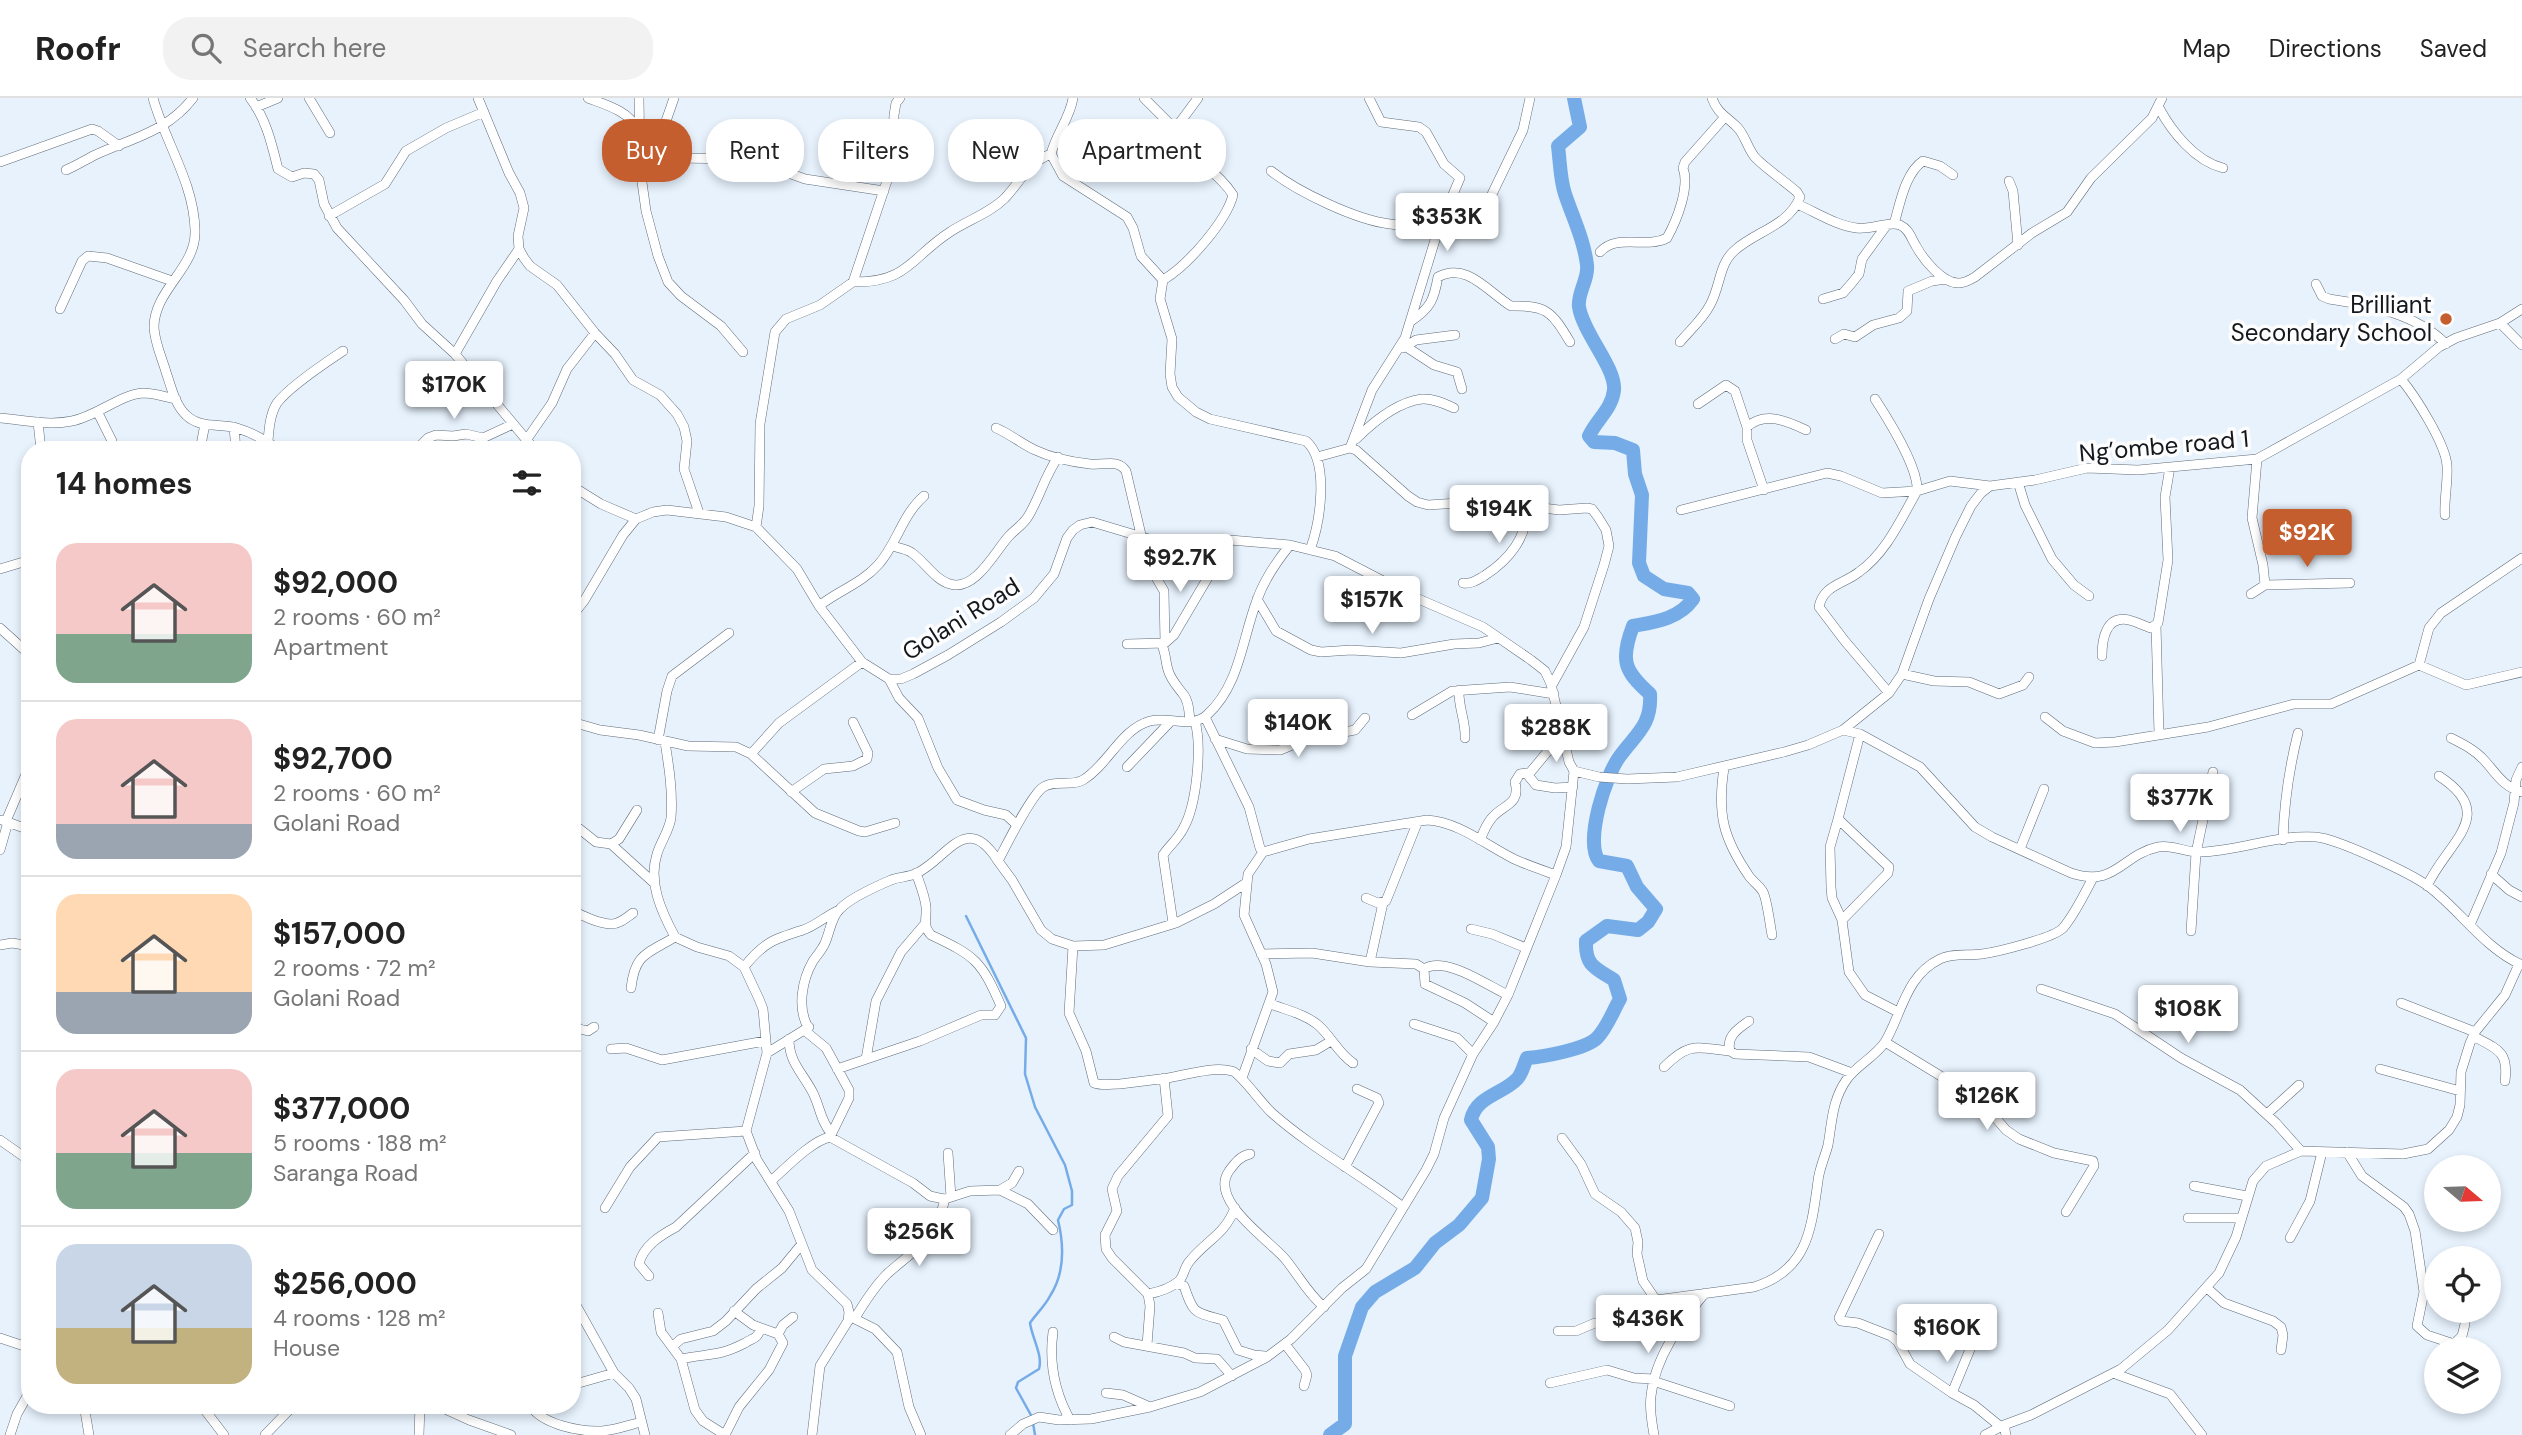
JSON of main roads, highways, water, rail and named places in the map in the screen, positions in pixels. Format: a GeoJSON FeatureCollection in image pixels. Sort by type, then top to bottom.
{"type":"FeatureCollection","features":[{"type":"Feature","properties":{"kind":"waterway"},"geometry":{"type":"LineString","coordinates":[[1330,1435],[1345,1424],[1345,1356],[1362,1307],[1375,1292],[1415,1268],[1435,1243],[1459,1225],[1482,1198],[1489,1159],[1488,1147],[1471,1120],[1474,1112],[1484,1100],[1517,1079],[1527,1058],[1574,1049],[1597,1038],[1620,999],[1614,980],[1589,961],[1586,941],[1607,926],[1638,930],[1648,922],[1656,909],[1637,887],[1627,866],[1599,861],[1595,852],[1595,824],[1603,792],[1614,765],[1642,728],[1650,705],[1650,694],[1635,678],[1627,664],[1627,648],[1633,626],[1674,615],[1693,599],[1688,593],[1664,589],[1644,576],[1639,563],[1642,495],[1635,474],[1633,450],[1615,443],[1594,442],[1589,436],[1610,403],[1614,390],[1610,371],[1586,328],[1579,307],[1586,275],[1586,256],[1561,176],[1558,146],[1580,127],[1574,98]]}},
{"type":"Feature","properties":{"kind":"waterway"},"geometry":{"type":"LineString","coordinates":[[966,916],[1026,1038],[1025,1074],[1035,1107],[1065,1165],[1072,1191],[1072,1205],[1064,1209],[1058,1220],[1062,1249],[1058,1278],[1048,1300],[1030,1323],[1038,1352],[1039,1369],[1018,1382],[1016,1388],[1032,1417],[1035,1435]]}},
{"type":"Feature","properties":{"kind":"place","name":"Brilliant Secondary School"},"geometry":{"type":"Point","coordinates":[2446,319]}}]}
